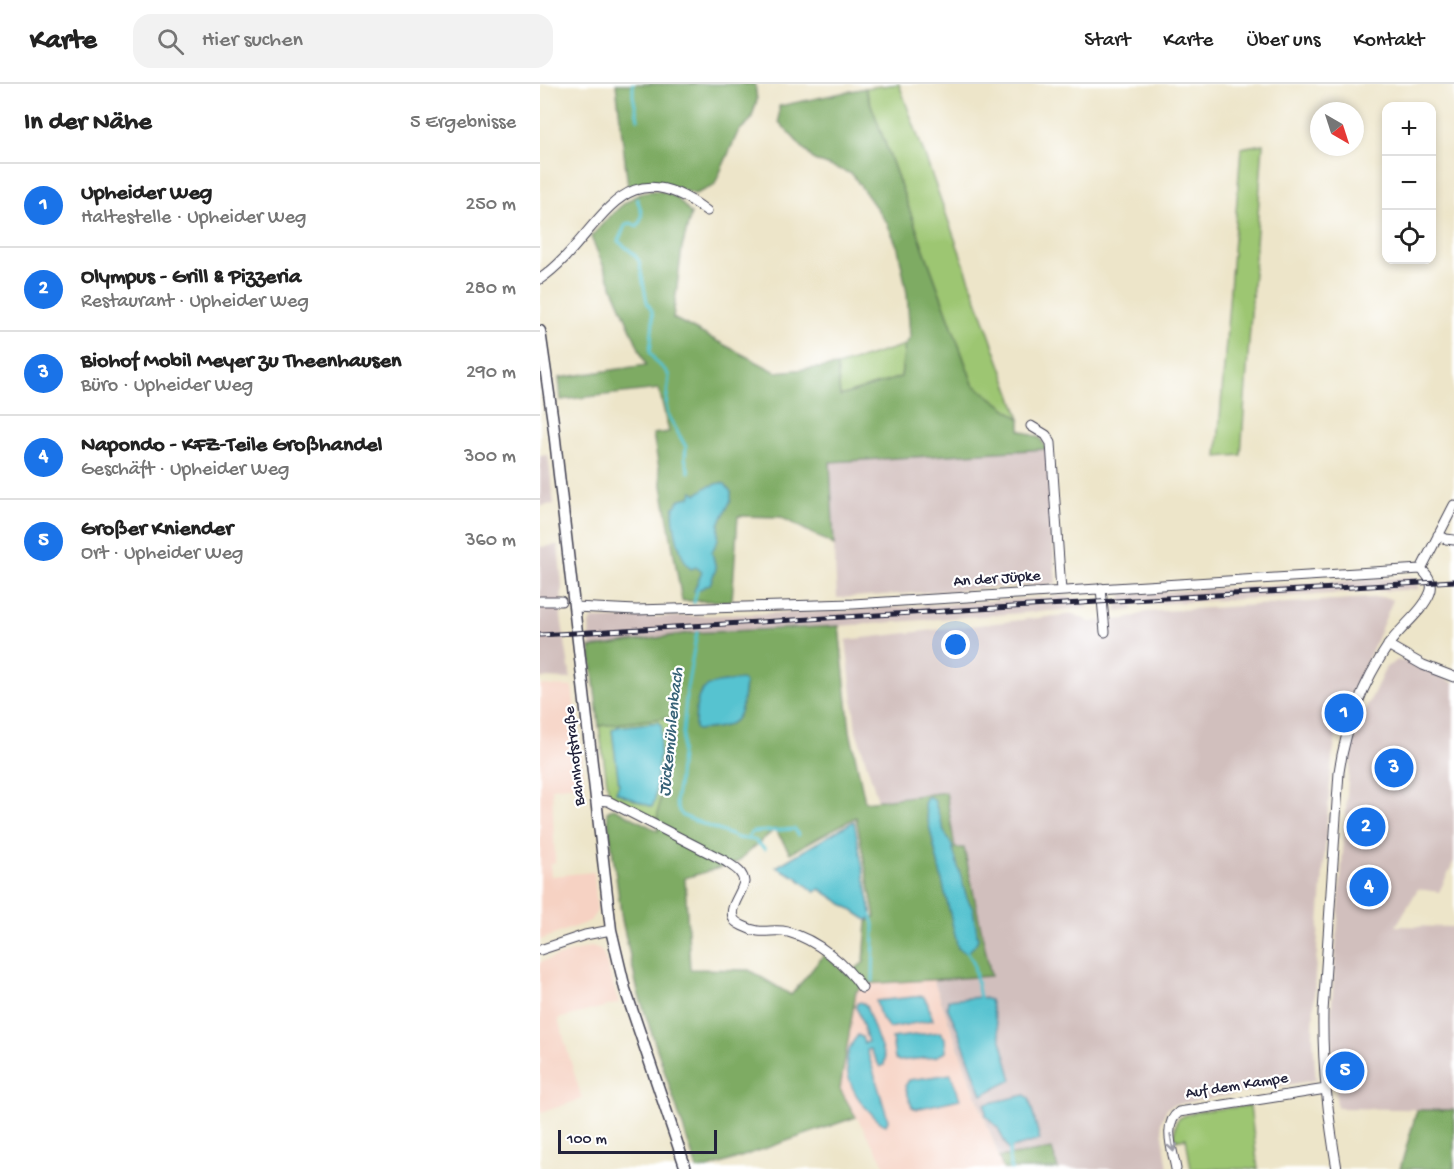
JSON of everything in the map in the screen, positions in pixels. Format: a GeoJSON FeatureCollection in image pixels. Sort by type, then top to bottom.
{"type":"FeatureCollection","features":[{"type":"Feature","properties":{"kind":"street"},"geometry":{"type":"LineString","coordinates":[[540,279],[556,266],[612,204],[642,187],[663,187],[693,200],[707,211]]}},
{"type":"Feature","properties":{"kind":"street","name":"Bahnhofstraße"},"geometry":{"type":"LineString","coordinates":[[540,330],[575,607],[611,930],[624,989],[686,1169]]}},
{"type":"Feature","properties":{"kind":"street"},"geometry":{"type":"LineString","coordinates":[[1031,426],[1046,435],[1051,443],[1061,591]]}},
{"type":"Feature","properties":{"kind":"street"},"geometry":{"type":"LineString","coordinates":[[1337,1169],[1322,1045],[1339,772],[1344,741],[1351,717],[1388,645],[1430,594],[1431,582],[1421,569],[1454,505]]}},
{"type":"Feature","properties":{"kind":"street"},"geometry":{"type":"LineString","coordinates":[[1438,535],[1454,540]]}},
{"type":"Feature","properties":{"kind":"street","name":"An der Jüpke"},"geometry":{"type":"LineString","coordinates":[[575,607],[636,610],[853,604],[1421,569]]}},
{"type":"Feature","properties":{"kind":"street"},"geometry":{"type":"LineString","coordinates":[[1101,588],[1105,633]]}},
{"type":"Feature","properties":{"kind":"street"},"geometry":{"type":"LineString","coordinates":[[540,602],[561,602]]}},
{"type":"Feature","properties":{"kind":"street"},"geometry":{"type":"LineString","coordinates":[[1388,645],[1423,665],[1454,677]]}},
{"type":"Feature","properties":{"kind":"street"},"geometry":{"type":"LineString","coordinates":[[596,800],[609,801],[732,866],[744,878],[743,887],[733,909],[733,919],[736,922],[753,931],[787,932],[806,939],[852,974],[862,988]]}},
{"type":"Feature","properties":{"kind":"street"},"geometry":{"type":"LineString","coordinates":[[540,950],[585,935],[611,930]]}},
{"type":"Feature","properties":{"kind":"street","name":"Auf dem Kampe"},"geometry":{"type":"LineString","coordinates":[[1176,1169],[1169,1128],[1170,1121],[1179,1112],[1326,1089]]}},
{"type":"Feature","properties":{"kind":"shaded area"},"geometry":{"type":"Polygon","coordinates":[[[1047,449],[1056,584],[837,598],[829,462],[1047,449]]]}},
{"type":"Feature","properties":{"kind":"shaded area"},"geometry":{"type":"Polygon","coordinates":[[[548,455],[554,504],[540,506],[540,456],[548,455]]]}},
{"type":"Feature","properties":{"kind":"shaded area"},"geometry":{"type":"Polygon","coordinates":[[[558,545],[562,584],[561,617],[571,679],[540,678],[540,547],[558,545]]]}},
{"type":"Feature","properties":{"kind":"shaded area"},"geometry":{"type":"Polygon","coordinates":[[[1410,577],[1416,580],[1420,589],[1133,605],[1133,610],[1116,612],[1116,607],[1123,594],[1410,577]]]}},
{"type":"Feature","properties":{"kind":"shaded area"},"geometry":{"type":"Polygon","coordinates":[[[1063,596],[1076,598],[1090,608],[839,626],[690,633],[590,648],[589,624],[592,619],[839,611],[1063,596]]]}},
{"type":"Feature","properties":{"kind":"shaded area"},"geometry":{"type":"Polygon","coordinates":[[[1385,597],[1393,600],[1344,709],[1332,758],[1315,976],[1313,1036],[1316,1080],[1173,1105],[1167,1108],[1161,1122],[1168,1169],[1058,1169],[1051,1149],[999,1157],[933,979],[991,975],[963,848],[955,849],[946,792],[878,800],[856,730],[846,640],[1074,614],[1090,622],[1127,619],[1146,612],[1385,597]]]}},
{"type":"Feature","properties":{"kind":"shaded area"},"geometry":{"type":"Polygon","coordinates":[[[1398,660],[1454,683],[1454,861],[1439,892],[1418,889],[1396,926],[1454,927],[1454,1110],[1337,1108],[1331,1016],[1348,781],[1354,739],[1364,713],[1386,667],[1398,660]]]}},
{"type":"Feature","properties":{"kind":"shaded area"},"geometry":{"type":"Polygon","coordinates":[[[540,685],[572,687],[584,784],[552,788],[555,863],[550,864],[551,876],[594,872],[597,911],[590,921],[540,940],[540,685]]]}},
{"type":"Feature","properties":{"kind":"shaded area"},"geometry":{"type":"Polygon","coordinates":[[[590,947],[597,948],[603,953],[619,1003],[558,1019],[582,1099],[540,1113],[540,962],[590,947]]]}},
{"type":"Feature","properties":{"kind":"shaded area"},"geometry":{"type":"Polygon","coordinates":[[[933,979],[1003,1169],[887,1169],[840,1089],[855,992],[865,984],[933,979]]]}},
{"type":"Feature","properties":{"kind":"green space"},"geometry":{"type":"Polygon","coordinates":[[[616,84],[755,84],[757,100],[751,120],[738,132],[714,186],[695,194],[655,183],[628,187],[616,84]]]}},
{"type":"Feature","properties":{"kind":"green space"},"geometry":{"type":"Polygon","coordinates":[[[899,84],[1020,419],[973,384],[865,88],[899,84]]]}},
{"type":"Feature","properties":{"kind":"green space"},"geometry":{"type":"Polygon","coordinates":[[[865,88],[973,384],[1020,419],[1020,430],[1040,438],[1047,449],[830,462],[834,545],[781,517],[738,516],[732,601],[682,601],[653,434],[669,432],[659,389],[561,400],[559,378],[646,365],[591,237],[617,209],[639,194],[651,191],[663,192],[675,197],[691,214],[682,248],[673,318],[776,372],[837,366],[840,396],[901,377],[905,345],[910,338],[907,293],[898,248],[887,223],[852,174],[814,160],[779,122],[779,106],[865,88]]]}},
{"type":"Feature","properties":{"kind":"green space"},"geometry":{"type":"Polygon","coordinates":[[[1263,144],[1241,455],[1217,457],[1241,148],[1263,144]]]}},
{"type":"Feature","properties":{"kind":"green space"},"geometry":{"type":"Polygon","coordinates":[[[905,345],[901,377],[840,396],[837,366],[905,345]]]}},
{"type":"Feature","properties":{"kind":"green space"},"geometry":{"type":"Polygon","coordinates":[[[839,626],[850,731],[865,802],[946,792],[955,848],[964,848],[991,976],[865,984],[856,992],[840,1089],[856,1117],[706,1169],[697,1169],[638,992],[622,920],[607,812],[614,808],[658,831],[657,820],[671,717],[599,726],[590,648],[690,633],[839,626]],[[856,817],[790,853],[775,829],[736,863],[685,878],[690,969],[749,970],[791,995],[824,955],[848,975],[864,962],[867,922],[875,917],[856,817]]]}},
{"type":"Feature","properties":{"kind":"green space"},"geometry":{"type":"Polygon","coordinates":[[[671,717],[657,820],[609,796],[599,726],[671,717]]]}},
{"type":"Feature","properties":{"kind":"green space"},"geometry":{"type":"Polygon","coordinates":[[[1250,1106],[1258,1169],[1191,1169],[1186,1138],[1176,1140],[1177,1121],[1189,1114],[1250,1106]]]}},
{"type":"Feature","properties":{"kind":"green space"},"geometry":{"type":"Polygon","coordinates":[[[1417,1110],[1454,1110],[1454,1169],[1400,1169],[1417,1110]]]}},
{"type":"Feature","properties":{"kind":"green space"},"geometry":{"type":"Polygon","coordinates":[[[1052,1149],[1058,1169],[1003,1169],[999,1157],[1052,1149]]]}},
{"type":"Feature","properties":{"kind":"water"},"geometry":{"type":"Polygon","coordinates":[[[720,483],[725,484],[731,492],[731,500],[719,524],[718,539],[712,552],[716,569],[710,584],[694,591],[702,572],[696,567],[691,569],[683,557],[675,530],[674,507],[681,499],[690,497],[693,491],[697,494],[707,487],[720,483]]]}},
{"type":"Feature","properties":{"kind":"water"},"geometry":{"type":"Polygon","coordinates":[[[742,680],[745,683],[742,707],[735,720],[721,727],[697,730],[695,728],[697,703],[703,689],[717,683],[742,680]]]}},
{"type":"Feature","properties":{"kind":"water"},"geometry":{"type":"Polygon","coordinates":[[[659,722],[662,726],[655,799],[652,807],[616,792],[619,784],[612,730],[617,727],[659,722]]]}},
{"type":"Feature","properties":{"kind":"water"},"geometry":{"type":"Polygon","coordinates":[[[927,797],[934,800],[944,831],[952,846],[967,898],[973,909],[978,939],[976,944],[966,952],[958,948],[924,804],[927,797]]]}},
{"type":"Feature","properties":{"kind":"water"},"geometry":{"type":"Polygon","coordinates":[[[854,821],[872,917],[867,920],[820,889],[815,892],[796,877],[776,867],[854,821]]]}},
{"type":"Feature","properties":{"kind":"water"},"geometry":{"type":"Polygon","coordinates":[[[923,996],[933,1020],[889,1028],[880,1016],[876,1001],[923,996]]]}},
{"type":"Feature","properties":{"kind":"water"},"geometry":{"type":"Polygon","coordinates":[[[981,997],[990,1000],[1012,1080],[982,1095],[947,1007],[948,1000],[981,997]]]}},
{"type":"Feature","properties":{"kind":"water"},"geometry":{"type":"Polygon","coordinates":[[[861,1002],[866,1006],[885,1059],[884,1065],[880,1067],[870,1049],[867,1050],[888,1120],[886,1125],[878,1120],[857,1096],[848,1076],[847,1065],[851,1045],[858,1035],[862,1037],[864,1043],[868,1042],[856,1008],[857,1003],[861,1002]]]}},
{"type":"Feature","properties":{"kind":"water"},"geometry":{"type":"Polygon","coordinates":[[[940,1032],[945,1038],[946,1052],[935,1057],[899,1061],[895,1059],[892,1038],[940,1032]]]}},
{"type":"Feature","properties":{"kind":"water"},"geometry":{"type":"Polygon","coordinates":[[[951,1074],[960,1099],[916,1109],[912,1107],[905,1086],[909,1080],[951,1074]]]}},
{"type":"Feature","properties":{"kind":"water"},"geometry":{"type":"Polygon","coordinates":[[[1025,1095],[1029,1098],[1040,1140],[1008,1149],[998,1128],[986,1116],[985,1104],[1025,1095]]]}},
{"type":"Feature","properties":{"kind":"waterway","name":"Jückemühlenbach"},"geometry":{"type":"LineString","coordinates":[[633,84],[638,119]]}},
{"type":"Feature","properties":{"kind":"waterway","name":"Jückemühlenbach"},"geometry":{"type":"LineString","coordinates":[[637,199],[642,213],[641,219],[637,226],[631,223],[626,224],[618,241],[639,261],[647,302],[652,311],[650,352],[669,376],[666,405],[668,415],[686,447],[685,458],[689,472]]}},
{"type":"Feature","properties":{"kind":"waterway","name":"Jückemühlenbach"},"geometry":{"type":"LineString","coordinates":[[694,603],[697,590]]}},
{"type":"Feature","properties":{"kind":"waterway","name":"Jückemühlenbach"},"geometry":{"type":"LineString","coordinates":[[697,632],[687,688],[677,806],[683,816],[738,838],[754,840],[765,849]]}},
{"type":"Feature","properties":{"kind":"waterway"},"geometry":{"type":"LineString","coordinates":[[746,839],[753,832],[795,829],[798,835]]}},
{"type":"Feature","properties":{"kind":"waterway","name":"Jückemühlenbach"},"geometry":{"type":"LineString","coordinates":[[871,915],[874,924],[873,981]]}},
{"type":"Feature","properties":{"kind":"waterway"},"geometry":{"type":"LineString","coordinates":[[967,952],[973,961],[980,998]]}},
{"type":"Feature","properties":{"kind":"waterway","name":"Jückemühlenbach"},"geometry":{"type":"LineString","coordinates":[[1010,1147],[1011,1169]]}},
{"type":"Feature","properties":{"kind":"railway"},"geometry":{"type":"LineString","coordinates":[[540,635],[1454,581]]}},
{"type":"Feature","properties":{"kind":"place","name":"Upheider Weg"},"geometry":{"type":"Point","coordinates":[1344,713]}},
{"type":"Feature","properties":{"kind":"place","name":"Biohof Mobil Meyer zu Theenhausen"},"geometry":{"type":"Point","coordinates":[1394,768]}},
{"type":"Feature","properties":{"kind":"place","name":"Olympus - Grill & Pizzeria"},"geometry":{"type":"Point","coordinates":[1366,827]}},
{"type":"Feature","properties":{"kind":"place","name":"Napondo - KFZ-Teile Großhandel"},"geometry":{"type":"Point","coordinates":[1369,887]}},
{"type":"Feature","properties":{"kind":"place","name":"Großer Kniender"},"geometry":{"type":"Point","coordinates":[1345,1071]}}]}
